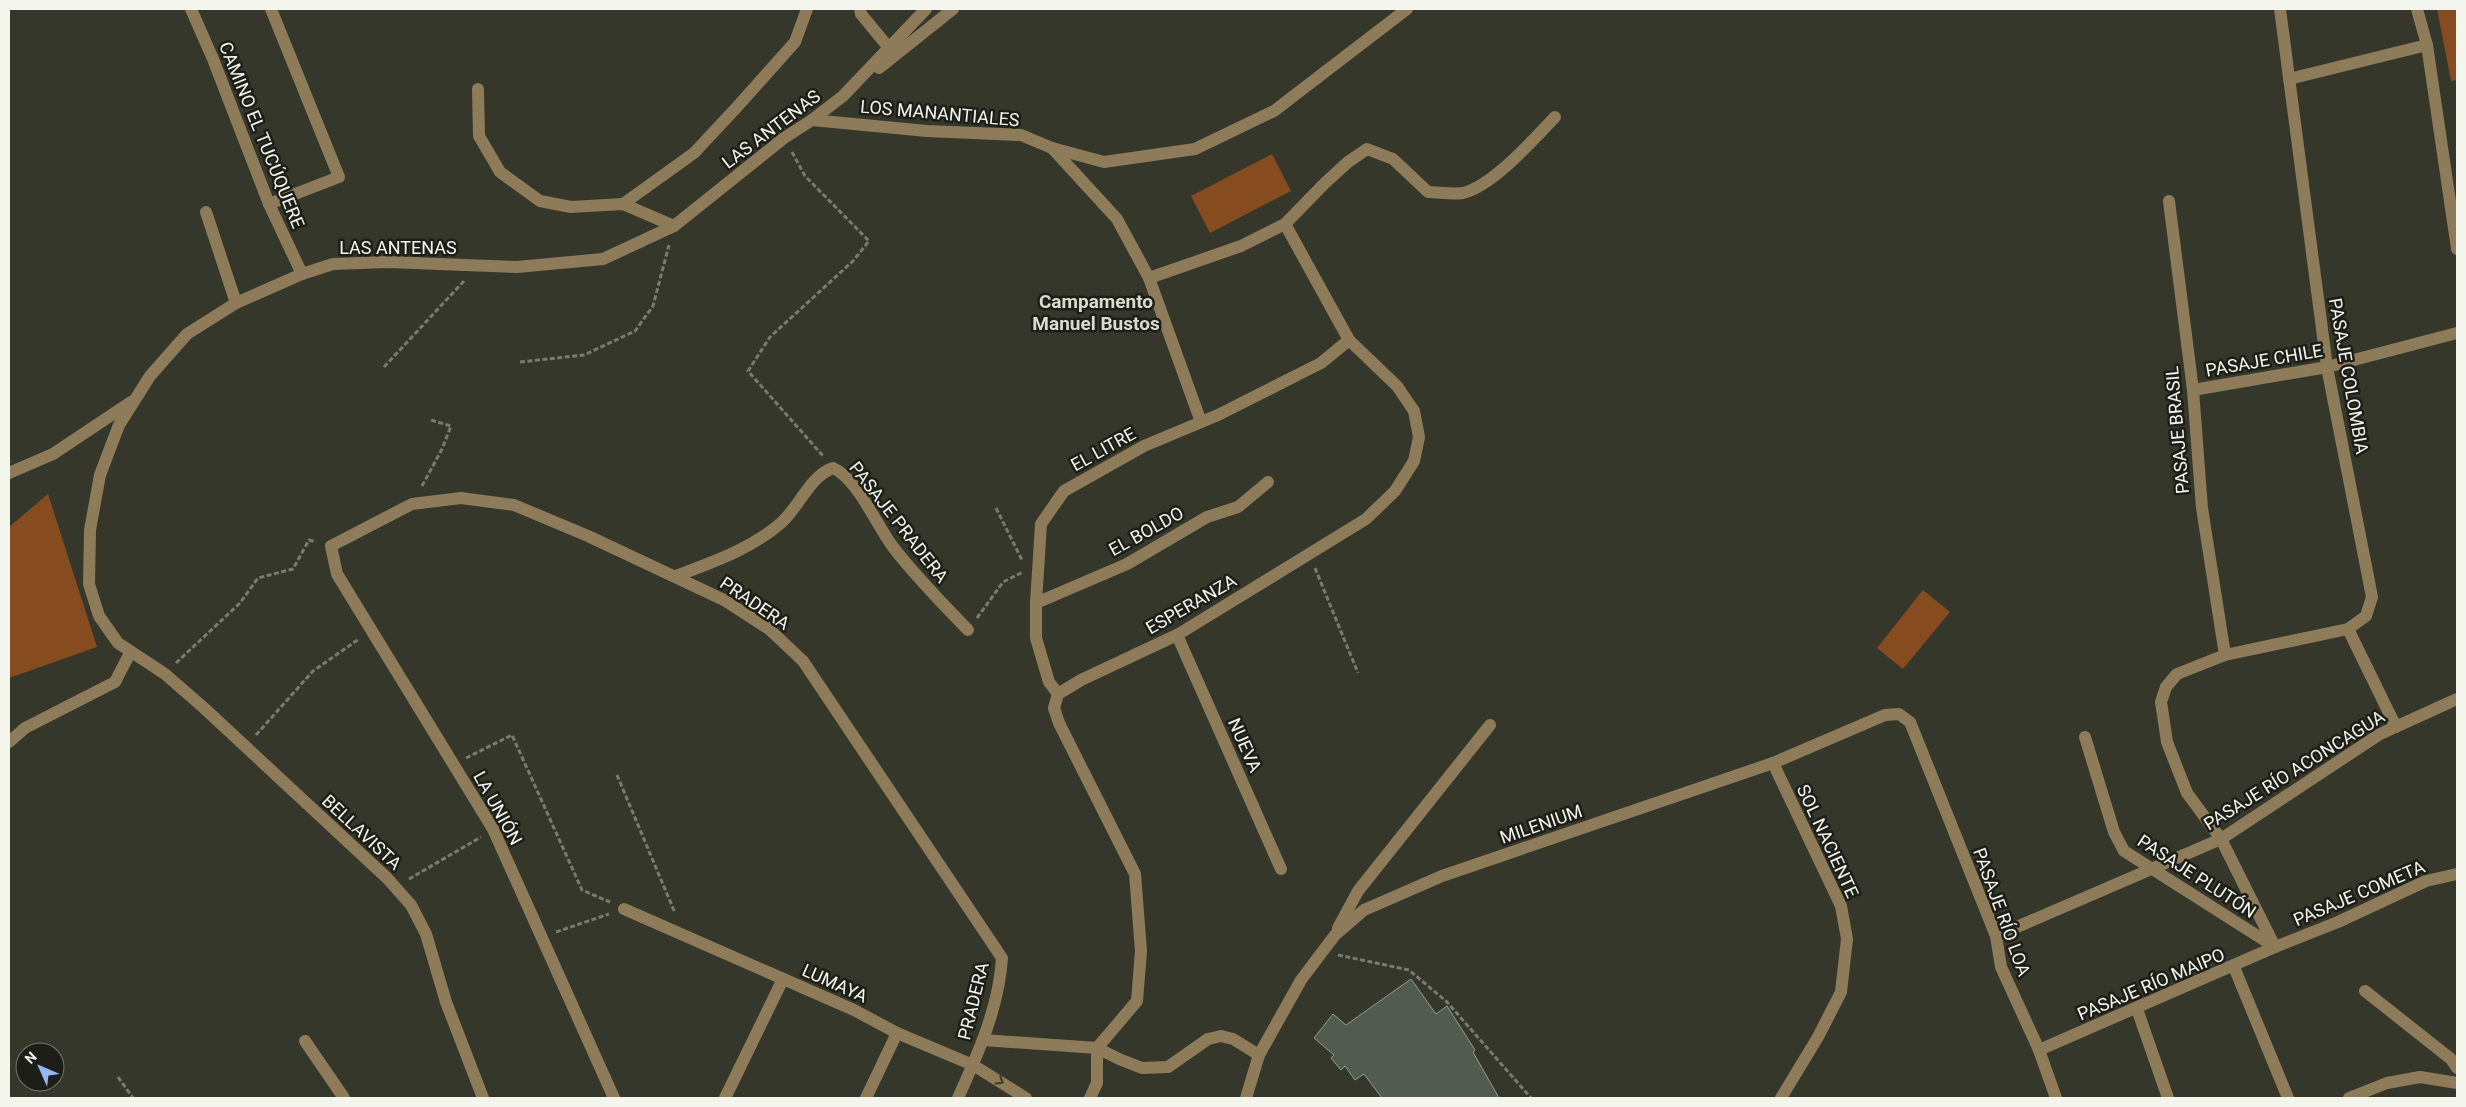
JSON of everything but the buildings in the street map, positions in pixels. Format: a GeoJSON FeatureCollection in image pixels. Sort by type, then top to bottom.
{"type":"FeatureCollection","features":[{"type":"Feature","properties":{"kind":"street","name":"CAMINO EL TUCÚQUERE"},"geometry":{"type":"LineString","coordinates":[[191,9],[213,59],[269,204],[302,274]]}},
{"type":"Feature","properties":{"kind":"street"},"geometry":{"type":"LineString","coordinates":[[269,204],[339,177],[271,9]]}},
{"type":"Feature","properties":{"kind":"street"},"geometry":{"type":"LineString","coordinates":[[623,204],[694,153],[795,42],[807,9]]}},
{"type":"Feature","properties":{"kind":"street"},"geometry":{"type":"LineString","coordinates":[[860,9],[861,14],[889,48]]}},
{"type":"Feature","properties":{"kind":"street","name":"LAS ANTENAS"},"geometry":{"type":"LineString","coordinates":[[843,96],[926,9]]}},
{"type":"Feature","properties":{"kind":"street","name":"LAS ANTENAS"},"geometry":{"type":"LineString","coordinates":[[130,653],[118,643],[98,616],[89,584],[90,530],[100,474],[119,425],[150,376],[187,334],[236,303],[302,274],[333,264],[388,262],[517,267],[603,259],[674,226],[784,138],[812,120],[954,9]]}},
{"type":"Feature","properties":{"kind":"street","name":"LOS MANANTIALES"},"geometry":{"type":"LineString","coordinates":[[812,120],[927,131],[1021,135],[1052,148],[1104,162],[1195,149],[1274,111],[1407,9]]}},
{"type":"Feature","properties":{"kind":"street","name":"PASAJE COLOMBIA"},"geometry":{"type":"LineString","coordinates":[[2280,9],[2327,367],[2372,597],[2366,616],[2348,628]]}},
{"type":"Feature","properties":{"kind":"street"},"geometry":{"type":"LineString","coordinates":[[2417,9],[2427,45],[2457,249]]}},
{"type":"Feature","properties":{"kind":"street"},"geometry":{"type":"LineString","coordinates":[[2289,79],[2427,45]]}},
{"type":"Feature","properties":{"kind":"street"},"geometry":{"type":"LineString","coordinates":[[478,89],[479,136],[500,172],[540,201],[571,207],[623,204],[674,226]]}},
{"type":"Feature","properties":{"kind":"street"},"geometry":{"type":"LineString","coordinates":[[1149,278],[1240,246],[1285,224],[1325,183],[1348,162],[1367,149],[1393,159],[1428,192],[1463,193],[1489,179],[1519,154],[1555,117]]}},
{"type":"Feature","properties":{"kind":"street"},"geometry":{"type":"LineString","coordinates":[[1052,148],[1117,219],[1149,278],[1201,422]]}},
{"type":"Feature","properties":{"kind":"street","name":"PASAJE BRASIL"},"geometry":{"type":"LineString","coordinates":[[2169,201],[2193,390],[2202,508],[2225,654]]}},
{"type":"Feature","properties":{"kind":"street"},"geometry":{"type":"LineString","coordinates":[[206,212],[236,303]]}},
{"type":"Feature","properties":{"kind":"street","name":"ESPERANZA"},"geometry":{"type":"LineString","coordinates":[[1058,694],[1081,680],[1177,635],[1366,519],[1395,491],[1414,461],[1419,437],[1414,412],[1397,386],[1349,340],[1285,224]]}},
{"type":"Feature","properties":{"kind":"street","name":"PASAJE CHILE"},"geometry":{"type":"LineString","coordinates":[[2193,390],[2327,367],[2457,333]]}},
{"type":"Feature","properties":{"kind":"street","name":"EL LITRE"},"geometry":{"type":"LineString","coordinates":[[1058,694],[1049,682],[1036,638],[1036,603],[1042,524],[1064,491],[1144,446],[1201,422],[1321,363],[1349,340]]}},
{"type":"Feature","properties":{"kind":"street"},"geometry":{"type":"LineString","coordinates":[[9,472],[52,454],[136,400]]}},
{"type":"Feature","properties":{"kind":"street","name":"PASAJE PRADERA"},"geometry":{"type":"LineString","coordinates":[[676,576],[725,558],[750,545],[782,522],[821,475],[834,468],[844,475],[864,500],[892,545],[923,584],[968,630]]}},
{"type":"Feature","properties":{"kind":"street","name":"EL BOLDO"},"geometry":{"type":"LineString","coordinates":[[1036,603],[1127,564],[1207,517],[1238,508],[1268,482]]}},
{"type":"Feature","properties":{"kind":"street","name":"PRADERA"},"geometry":{"type":"LineString","coordinates":[[331,546],[412,504],[461,498],[514,505],[676,576],[724,600],[769,629],[803,661],[1002,958],[1001,976],[983,1040],[958,1098]]}},
{"type":"Feature","properties":{"kind":"street","name":"LA UNIÓN"},"geometry":{"type":"LineString","coordinates":[[331,546],[337,574],[494,829],[540,937],[614,1098]]}},
{"type":"Feature","properties":{"kind":"street"},"geometry":{"type":"LineString","coordinates":[[2275,947],[2221,839],[2187,793],[2167,742],[2161,702],[2166,686],[2177,674],[2225,654],[2348,628],[2396,727]]}},
{"type":"Feature","properties":{"kind":"street","name":"NUEVA"},"geometry":{"type":"LineString","coordinates":[[1177,635],[1282,868]]}},
{"type":"Feature","properties":{"kind":"street"},"geometry":{"type":"LineString","coordinates":[[9,742],[26,728],[114,682],[130,653]]}},
{"type":"Feature","properties":{"kind":"street","name":"BELLAVISTA"},"geometry":{"type":"LineString","coordinates":[[130,653],[165,674],[245,746],[395,887],[411,905],[426,934],[446,1002],[483,1098]]}},
{"type":"Feature","properties":{"kind":"street"},"geometry":{"type":"LineString","coordinates":[[1058,694],[1054,708],[1059,723],[1136,874],[1141,950],[1137,1001],[1098,1048],[1096,1083],[1090,1098]]}},
{"type":"Feature","properties":{"kind":"street","name":"PASAJE RÍO ACONCAGUA"},"geometry":{"type":"LineString","coordinates":[[1996,936],[2221,839],[2380,734],[2457,699]]}},
{"type":"Feature","properties":{"kind":"street","name":"MILENIUM"},"geometry":{"type":"LineString","coordinates":[[1246,1098],[1259,1055],[1301,980],[1335,935],[1364,910],[1442,876],[1773,763],[1885,715],[1899,714]]}},
{"type":"Feature","properties":{"kind":"street","name":"PASAJE RÍO LOA"},"geometry":{"type":"LineString","coordinates":[[1899,714],[1910,722],[1996,936],[2001,967],[2039,1050],[2056,1098]]}},
{"type":"Feature","properties":{"kind":"street"},"geometry":{"type":"LineString","coordinates":[[1335,935],[1358,891],[1490,725]]}},
{"type":"Feature","properties":{"kind":"street","name":"PASAJE PLUTÓN"},"geometry":{"type":"LineString","coordinates":[[2085,737],[2114,832],[2124,852],[2275,947]]}},
{"type":"Feature","properties":{"kind":"street","name":"SOL NACIENTE"},"geometry":{"type":"LineString","coordinates":[[1773,763],[1841,906],[1847,939],[1841,992],[1818,1037],[1781,1098]]}},
{"type":"Feature","properties":{"kind":"street","name":"PASAJE COMETA"},"geometry":{"type":"LineString","coordinates":[[2275,947],[2338,922],[2426,881],[2457,874]]}},
{"type":"Feature","properties":{"kind":"street","name":"LUMAYA"},"geometry":{"type":"LineString","coordinates":[[624,909],[854,1010],[897,1033],[973,1065],[1026,1098]]}},
{"type":"Feature","properties":{"kind":"street","name":"PASAJE RÍO MAIPO"},"geometry":{"type":"LineString","coordinates":[[2039,1050],[2234,967],[2275,947]]}},
{"type":"Feature","properties":{"kind":"street"},"geometry":{"type":"LineString","coordinates":[[2234,967],[2288,1098]]}},
{"type":"Feature","properties":{"kind":"street"},"geometry":{"type":"LineString","coordinates":[[725,1098],[783,979]]}},
{"type":"Feature","properties":{"kind":"street"},"geometry":{"type":"LineString","coordinates":[[2365,991],[2451,1059],[2457,1068]]}},
{"type":"Feature","properties":{"kind":"street"},"geometry":{"type":"LineString","coordinates":[[2137,1009],[2168,1098]]}},
{"type":"Feature","properties":{"kind":"street"},"geometry":{"type":"LineString","coordinates":[[866,1098],[897,1033]]}},
{"type":"Feature","properties":{"kind":"street"},"geometry":{"type":"LineString","coordinates":[[983,1040],[1098,1048],[1142,1068],[1168,1067],[1208,1039],[1221,1036],[1234,1039],[1259,1055]]}},
{"type":"Feature","properties":{"kind":"street"},"geometry":{"type":"LineString","coordinates":[[305,1041],[344,1098]]}},
{"type":"Feature","properties":{"kind":"street"},"geometry":{"type":"LineString","coordinates":[[2349,1098],[2387,1083],[2420,1076],[2457,1083]]}},
{"type":"Feature","properties":{"kind":"path"},"geometry":{"type":"LineString","coordinates":[[784,138],[805,176],[869,241],[854,261],[770,337],[748,371],[834,468]]}},
{"type":"Feature","properties":{"kind":"path"},"geometry":{"type":"LineString","coordinates":[[520,362],[584,355],[635,331],[653,306],[674,226]]}},
{"type":"Feature","properties":{"kind":"path"},"geometry":{"type":"LineString","coordinates":[[384,366],[479,265]]}},
{"type":"Feature","properties":{"kind":"path"},"geometry":{"type":"LineString","coordinates":[[412,504],[442,448],[450,426],[431,420]]}},
{"type":"Feature","properties":{"kind":"path"},"geometry":{"type":"LineString","coordinates":[[996,508],[1023,562]]}},
{"type":"Feature","properties":{"kind":"path"},"geometry":{"type":"LineString","coordinates":[[165,674],[240,603],[258,578],[293,569],[309,540],[331,546]]}},
{"type":"Feature","properties":{"kind":"path"},"geometry":{"type":"LineString","coordinates":[[1309,554],[1358,673]]}},
{"type":"Feature","properties":{"kind":"path"},"geometry":{"type":"LineString","coordinates":[[968,630],[1003,582],[1027,570]]}},
{"type":"Feature","properties":{"kind":"path"},"geometry":{"type":"LineString","coordinates":[[245,746],[282,708],[313,671],[371,631]]}},
{"type":"Feature","properties":{"kind":"path"},"geometry":{"type":"LineString","coordinates":[[453,764],[512,735],[582,890],[624,909]]}},
{"type":"Feature","properties":{"kind":"path"},"geometry":{"type":"LineString","coordinates":[[617,775],[684,935]]}},
{"type":"Feature","properties":{"kind":"path"},"geometry":{"type":"LineString","coordinates":[[395,887],[494,829]]}},
{"type":"Feature","properties":{"kind":"path"},"geometry":{"type":"LineString","coordinates":[[540,937],[624,909]]}},
{"type":"Feature","properties":{"kind":"path"},"geometry":{"type":"LineString","coordinates":[[1322,952],[1409,970],[1447,1002],[1531,1098]]}},
{"type":"Feature","properties":{"kind":"path"},"geometry":{"type":"LineString","coordinates":[[118,1077],[133,1098]]}},
{"type":"Feature","properties":{"kind":"shaded area"},"geometry":{"type":"Polygon","coordinates":[[[2437,9],[2457,9],[2457,80],[2451,81],[2437,9]]]}},
{"type":"Feature","properties":{"kind":"shaded area"},"geometry":{"type":"Polygon","coordinates":[[[1272,154],[1291,191],[1210,233],[1191,196],[1272,154]]]}},
{"type":"Feature","properties":{"kind":"shaded area"},"geometry":{"type":"Polygon","coordinates":[[[48,494],[97,647],[9,678],[9,527],[48,494]]]}},
{"type":"Feature","properties":{"kind":"shaded area"},"geometry":{"type":"Polygon","coordinates":[[[1923,590],[1950,612],[1903,669],[1877,648],[1923,590]]]}},
{"type":"Feature","properties":{"kind":"district","name":"Campamento Manuel Bustos"},"geometry":{"type":"Point","coordinates":[1096,312]}}]}
